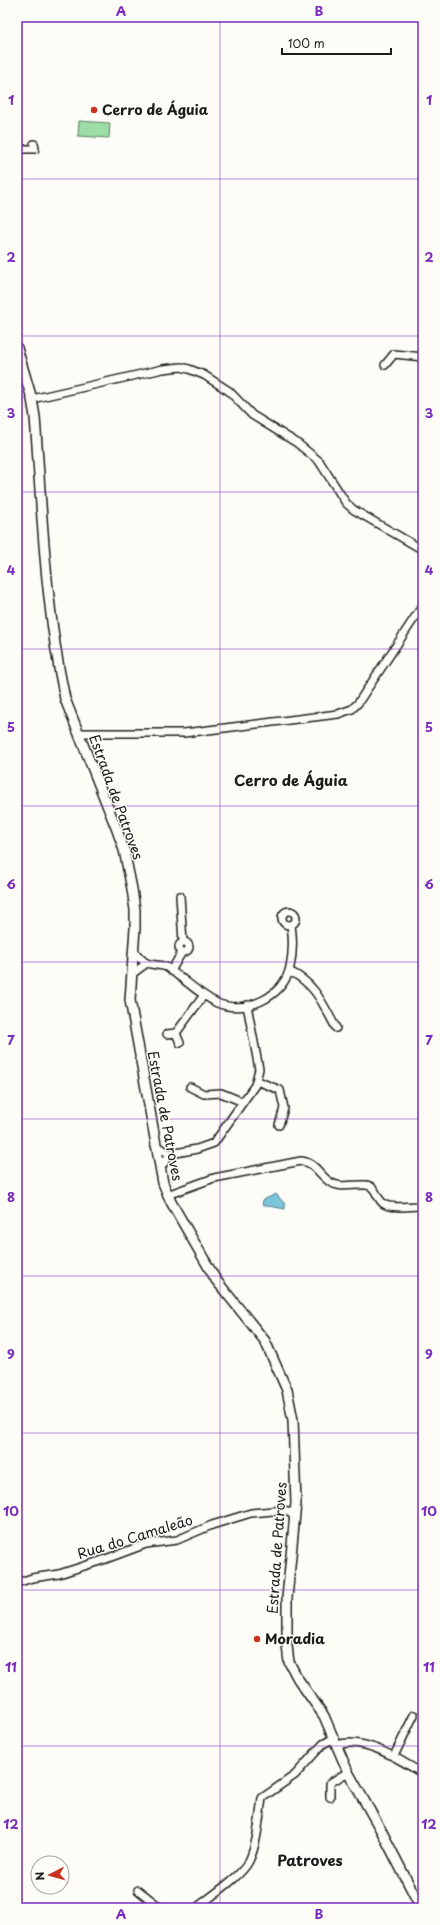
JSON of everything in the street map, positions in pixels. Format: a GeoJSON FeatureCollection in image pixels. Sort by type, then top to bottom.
{"type":"FeatureCollection","features":[{"type":"Feature","properties":{"kind":"street"},"geometry":{"type":"LineString","coordinates":[[18,148],[35,149],[34,144]]}},
{"type":"Feature","properties":{"kind":"street","name":"Estrada de Patroves"},"geometry":{"type":"LineString","coordinates":[[17,348],[32,399],[35,417],[48,587],[54,640],[65,699],[124,850],[135,910],[134,951],[130,1000],[160,1169],[167,1195],[216,1280],[254,1325],[265,1341],[274,1358],[287,1390],[293,1420],[296,1503],[286,1598],[287,1646],[289,1662],[298,1678],[319,1706],[348,1772],[418,1906]]}},
{"type":"Feature","properties":{"kind":"street"},"geometry":{"type":"LineString","coordinates":[[385,365],[394,354],[423,357]]}},
{"type":"Feature","properties":{"kind":"street"},"geometry":{"type":"LineString","coordinates":[[32,399],[163,369],[181,367],[189,369],[204,375],[227,390],[252,415],[297,443],[314,457],[326,470],[346,503],[354,510],[423,550]]}},
{"type":"Feature","properties":{"kind":"street"},"geometry":{"type":"LineString","coordinates":[[78,733],[190,732],[347,712],[358,703],[423,605]]}},
{"type":"Feature","properties":{"kind":"street"},"geometry":{"type":"LineString","coordinates":[[171,970],[182,952],[186,952],[189,948],[188,944],[183,942],[180,896]]}},
{"type":"Feature","properties":{"kind":"street"},"geometry":{"type":"LineString","coordinates":[[134,951],[147,963],[166,966],[204,995],[219,1003],[243,1007],[265,999],[275,992],[282,984],[289,971],[293,946],[291,925]]}},
{"type":"Feature","properties":{"kind":"street"},"geometry":{"type":"LineString","coordinates":[[132,974],[147,963]]}},
{"type":"Feature","properties":{"kind":"street"},"geometry":{"type":"LineString","coordinates":[[289,971],[302,977],[308,982],[322,1002],[336,1028]]}},
{"type":"Feature","properties":{"kind":"street"},"geometry":{"type":"LineString","coordinates":[[167,1034],[176,1033],[204,995]]}},
{"type":"Feature","properties":{"kind":"street"},"geometry":{"type":"LineString","coordinates":[[155,1145],[168,1153],[176,1153],[197,1149],[214,1143],[243,1102],[257,1080],[259,1069],[247,1006]]}},
{"type":"Feature","properties":{"kind":"street"},"geometry":{"type":"LineString","coordinates":[[176,1033],[180,1043]]}},
{"type":"Feature","properties":{"kind":"street"},"geometry":{"type":"LineString","coordinates":[[257,1080],[280,1090],[284,1108],[279,1125]]}},
{"type":"Feature","properties":{"kind":"street"},"geometry":{"type":"LineString","coordinates":[[190,1087],[204,1094],[220,1093],[243,1102]]}},
{"type":"Feature","properties":{"kind":"street"},"geometry":{"type":"LineString","coordinates":[[160,1169],[168,1157],[176,1153]]}},
{"type":"Feature","properties":{"kind":"street"},"geometry":{"type":"LineString","coordinates":[[167,1195],[214,1178],[301,1161],[310,1163],[330,1182],[337,1185],[366,1185],[372,1187],[380,1200],[388,1206],[423,1206]]}},
{"type":"Feature","properties":{"kind":"street"},"geometry":{"type":"LineString","coordinates":[[284,1510],[296,1503]]}},
{"type":"Feature","properties":{"kind":"street"},"geometry":{"type":"LineString","coordinates":[[284,1510],[290,1512],[295,1519]]}},
{"type":"Feature","properties":{"kind":"street","name":"Rua do Camaleão"},"geometry":{"type":"LineString","coordinates":[[17,1583],[32,1578],[59,1574],[146,1544],[177,1540],[240,1516],[267,1511],[284,1510]]}},
{"type":"Feature","properties":{"kind":"street"},"geometry":{"type":"LineString","coordinates":[[394,1756],[414,1715]]}},
{"type":"Feature","properties":{"kind":"street"},"geometry":{"type":"LineString","coordinates":[[196,1908],[232,1880],[248,1862],[256,1833],[262,1798],[295,1775],[323,1744],[335,1742],[358,1744],[394,1756],[423,1774]]}},
{"type":"Feature","properties":{"kind":"street"},"geometry":{"type":"LineString","coordinates":[[330,1797],[330,1783],[348,1772]]}},
{"type":"Feature","properties":{"kind":"street"},"geometry":{"type":"LineString","coordinates":[[138,1890],[161,1908]]}},
{"type":"Feature","properties":{"kind":"green space"},"geometry":{"type":"Polygon","coordinates":[[[79,121],[110,123],[109,138],[78,136],[79,121]]]}},
{"type":"Feature","properties":{"kind":"water"},"geometry":{"type":"Polygon","coordinates":[[[276,1194],[285,1204],[285,1209],[262,1205],[263,1200],[276,1194]]]}},
{"type":"Feature","properties":{"kind":"place","name":"Cerro de Águia"},"geometry":{"type":"Point","coordinates":[94,110]}},
{"type":"Feature","properties":{"kind":"place","name":"Moradia"},"geometry":{"type":"Point","coordinates":[257,1639]}},
{"type":"Feature","properties":{"kind":"district","name":"Cerro de Águia"},"geometry":{"type":"Point","coordinates":[291,781]}},
{"type":"Feature","properties":{"kind":"district","name":"Patroves"},"geometry":{"type":"Point","coordinates":[310,1861]}}]}
